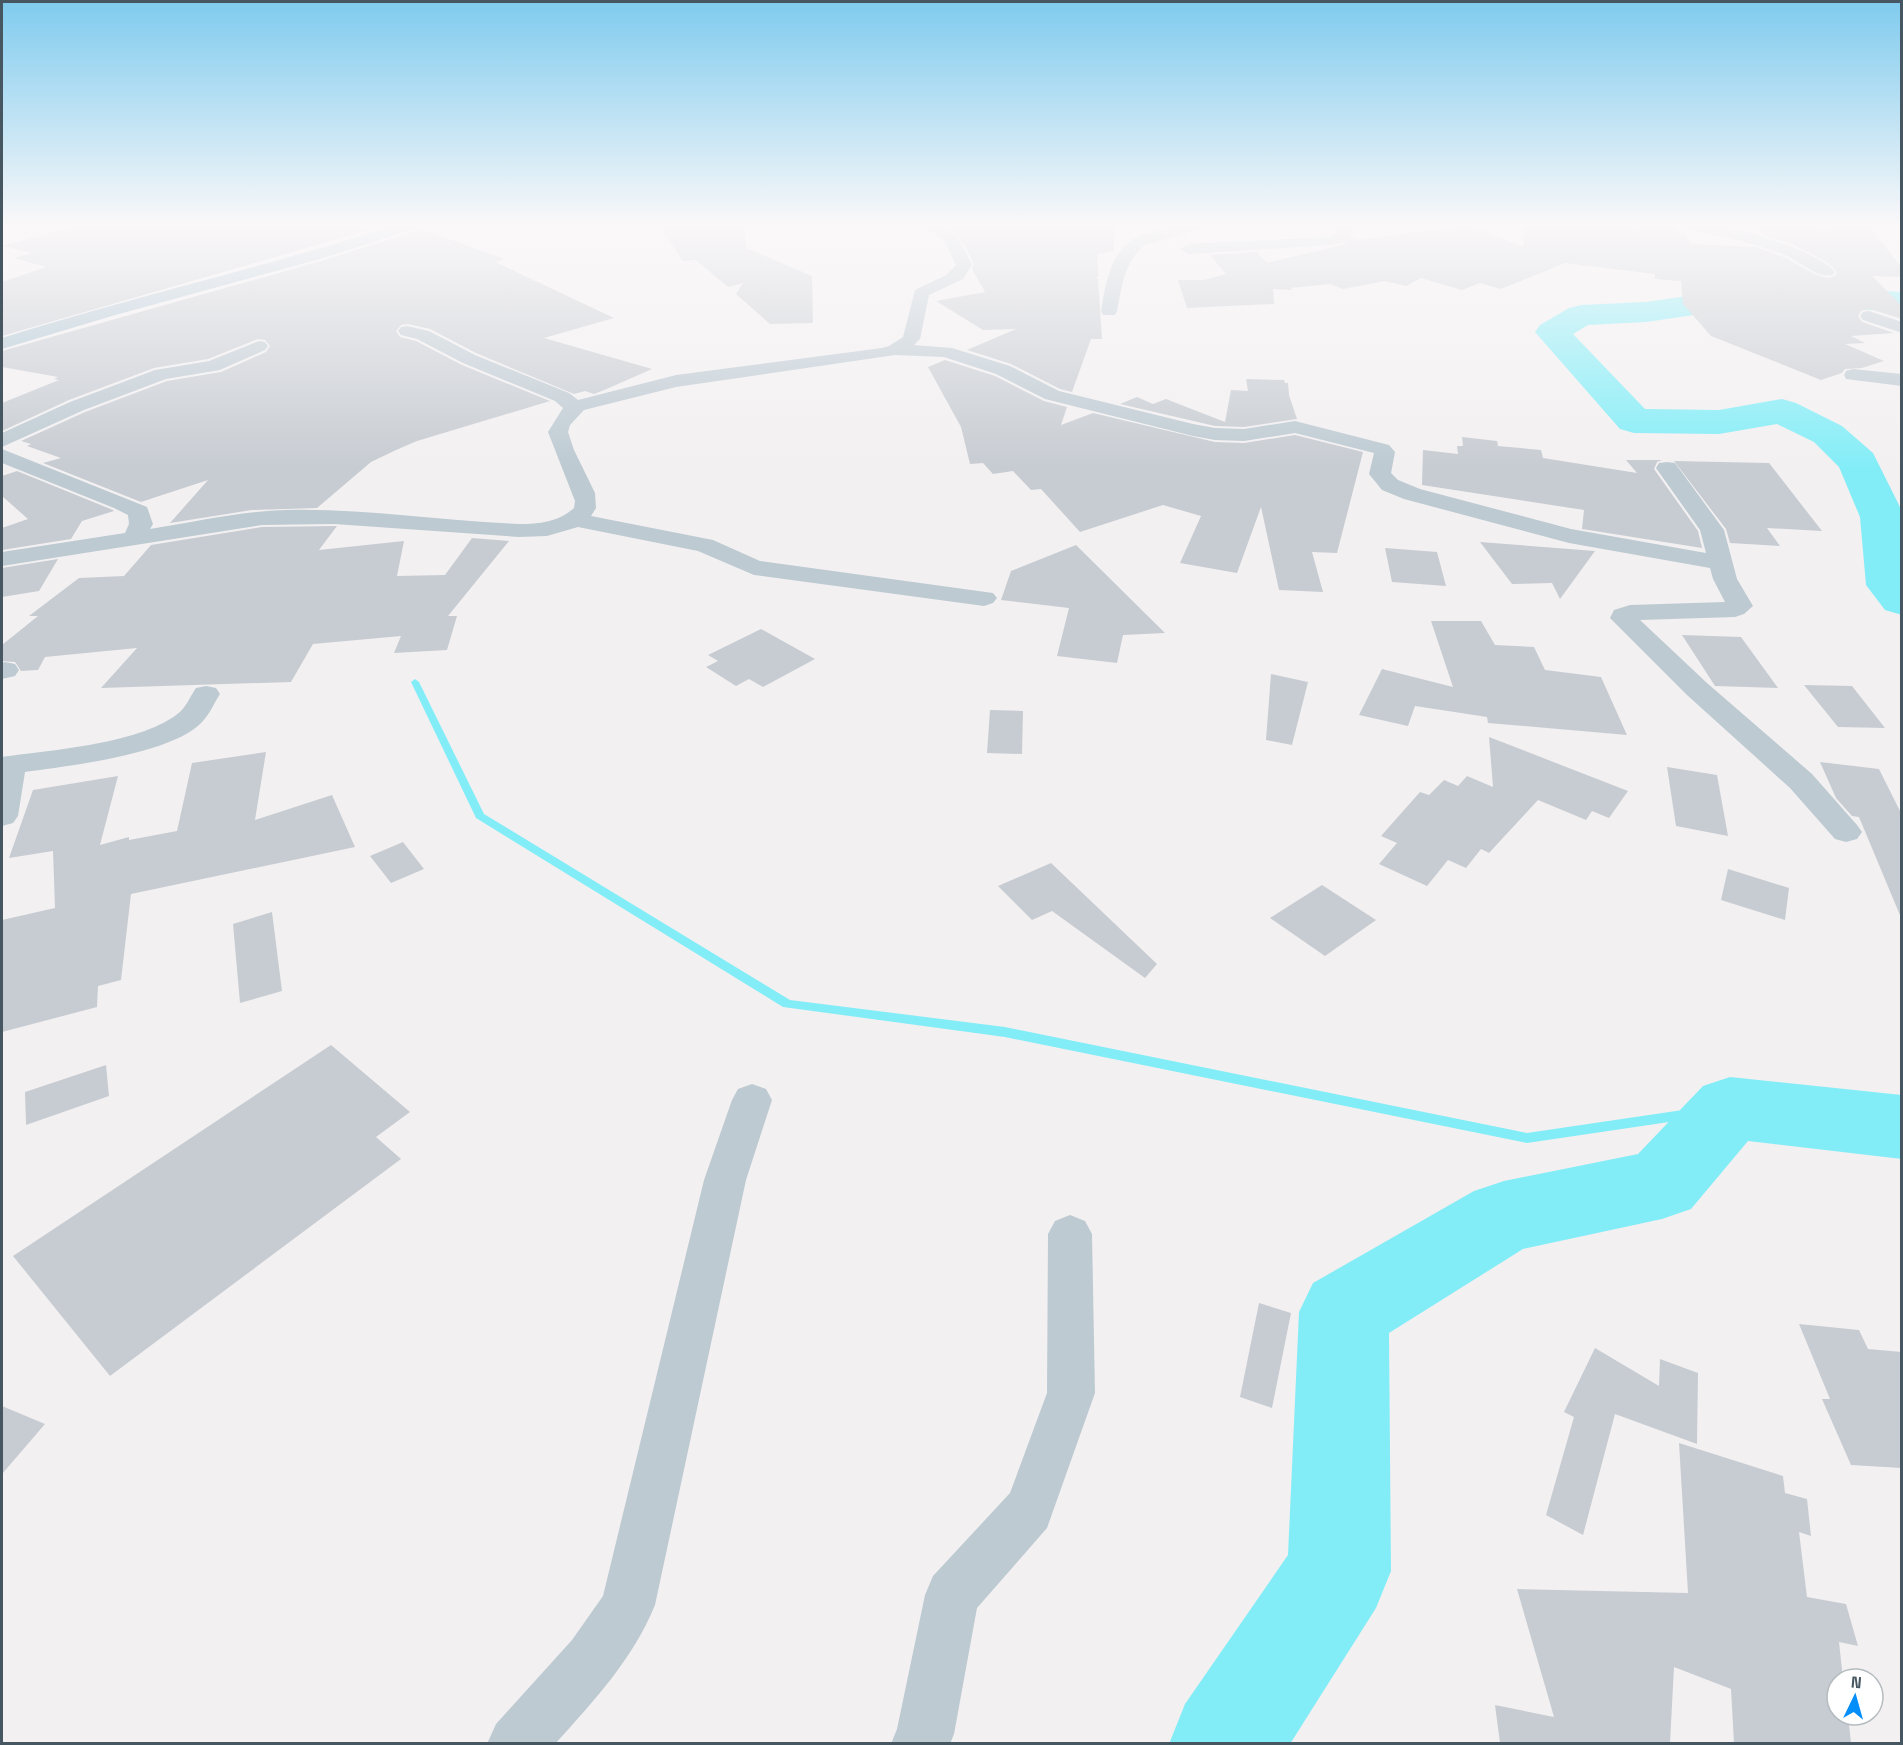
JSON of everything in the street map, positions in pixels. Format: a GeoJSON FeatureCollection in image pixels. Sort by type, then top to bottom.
{"type":"FeatureCollection","features":[{"type":"Feature","properties":{"kind":"main road"},"geometry":{"type":"LineString","coordinates":[[2,344],[136,304]]}},
{"type":"Feature","properties":{"kind":"street"},"geometry":{"type":"LineString","coordinates":[[895,350],[911,339],[919,304]]}},
{"type":"Feature","properties":{"kind":"street"},"geometry":{"type":"LineString","coordinates":[[1109,311],[1111,304]]}},
{"type":"Feature","properties":{"kind":"street"},"geometry":{"type":"LineString","coordinates":[[1869,316],[1902,328]]}},
{"type":"Feature","properties":{"kind":"street"},"geometry":{"type":"LineString","coordinates":[[407,330],[423,335],[469,359],[562,397],[573,407]]}},
{"type":"Feature","properties":{"kind":"street"},"geometry":{"type":"LineString","coordinates":[[2,441],[47,418],[152,377],[176,370],[213,366],[259,346]]}},
{"type":"Feature","properties":{"kind":"street"},"geometry":{"type":"LineString","coordinates":[[2,559],[262,518],[295,516],[543,530],[574,519],[585,508],[587,498],[566,456],[558,431],[573,407],[676,381],[895,350],[946,352],[1003,370],[1052,396],[1204,433],[1244,435],[1295,427],[1339,436],[1382,449],[1385,452],[1380,474],[1390,485],[1412,494],[1569,536],[1720,563]]}},
{"type":"Feature","properties":{"kind":"street"},"geometry":{"type":"LineString","coordinates":[[1853,375],[1902,380]]}},
{"type":"Feature","properties":{"kind":"street"},"geometry":{"type":"LineString","coordinates":[[2,455],[39,474],[72,483],[139,512],[141,524],[134,538]]}},
{"type":"Feature","properties":{"kind":"street"},"geometry":{"type":"LineString","coordinates":[[1667,468],[1712,530],[1725,579],[1740,606],[1630,613],[1623,615],[1623,618],[1696,689],[1801,781],[1846,832]]}},
{"type":"Feature","properties":{"kind":"street"},"geometry":{"type":"LineString","coordinates":[[574,519],[705,545],[744,564],[763,569],[984,598]]}},
{"type":"Feature","properties":{"kind":"street"},"geometry":{"type":"LineString","coordinates":[[2,816],[6,765],[99,751],[157,735],[192,716],[206,694]]}},
{"type":"Feature","properties":{"kind":"street"},"geometry":{"type":"LineString","coordinates":[[516,1743],[612,1632],[628,1605],[725,1180],[752,1100]]}},
{"type":"Feature","properties":{"kind":"street"},"geometry":{"type":"LineString","coordinates":[[920,1743],[925,1734],[952,1595],[1029,1510],[1071,1393],[1068,1288],[1070,1234]]}},
{"type":"Feature","properties":{"kind":"building"},"geometry":{"type":"Polygon","coordinates":[[[2,304],[111,304],[2,336],[2,304]]]}},
{"type":"Feature","properties":{"kind":"building"},"geometry":{"type":"Polygon","coordinates":[[[167,304],[585,304],[614,318],[544,338],[652,369],[594,394],[585,391],[574,394],[476,353],[430,329],[408,324],[401,325],[396,331],[400,337],[416,341],[462,365],[550,401],[417,441],[396,450],[371,462],[317,508],[252,510],[170,523],[208,480],[141,502],[43,463],[61,458],[27,446],[31,444],[21,441],[85,412],[167,381],[221,372],[266,352],[270,346],[265,340],[258,339],[208,359],[154,368],[69,400],[2,431],[2,403],[59,380],[54,379],[58,377],[2,367],[2,351],[167,304]]]}},
{"type":"Feature","properties":{"kind":"building"},"geometry":{"type":"Polygon","coordinates":[[[748,304],[813,304],[813,323],[770,324],[748,304]]]}},
{"type":"Feature","properties":{"kind":"building"},"geometry":{"type":"Polygon","coordinates":[[[942,304],[1100,304],[1102,339],[1091,339],[1072,392],[1060,389],[1011,364],[967,350],[1016,329],[983,330],[942,304]]]}},
{"type":"Feature","properties":{"kind":"building"},"geometry":{"type":"Polygon","coordinates":[[[1186,304],[1265,304],[1187,308],[1186,304]]]}},
{"type":"Feature","properties":{"kind":"building"},"geometry":{"type":"Polygon","coordinates":[[[1683,304],[1902,306],[1902,319],[1870,309],[1861,311],[1858,316],[1862,322],[1894,333],[1851,336],[1865,343],[1845,344],[1884,361],[1862,368],[1845,369],[1842,373],[1821,380],[1711,336],[1683,304]]]}},
{"type":"Feature","properties":{"kind":"building"},"geometry":{"type":"Polygon","coordinates":[[[945,360],[995,376],[1044,401],[1067,407],[1061,425],[1093,413],[1215,442],[1244,443],[1295,435],[1363,452],[1337,553],[1312,552],[1323,592],[1279,590],[1261,507],[1237,573],[1180,563],[1201,516],[1163,505],[1080,532],[1041,489],[1031,490],[1013,471],[993,474],[983,463],[970,464],[961,427],[928,367],[945,360]]]}},
{"type":"Feature","properties":{"kind":"building"},"geometry":{"type":"Polygon","coordinates":[[[1246,379],[1284,380],[1288,383],[1289,395],[1297,419],[1244,427],[1215,426],[1120,404],[1137,397],[1153,404],[1166,399],[1225,422],[1231,390],[1248,391],[1246,379]]]}},
{"type":"Feature","properties":{"kind":"building"},"geometry":{"type":"Polygon","coordinates":[[[1462,437],[1497,441],[1498,446],[1541,450],[1543,458],[1637,473],[1626,460],[1662,460],[1657,462],[1654,469],[1698,531],[1702,548],[1582,529],[1584,510],[1422,485],[1423,450],[1458,454],[1457,446],[1463,446],[1462,437]]]}},
{"type":"Feature","properties":{"kind":"building"},"geometry":{"type":"Polygon","coordinates":[[[1674,461],[1769,463],[1822,531],[1767,528],[1780,546],[1730,543],[1726,529],[1674,461]]]}},
{"type":"Feature","properties":{"kind":"building"},"geometry":{"type":"Polygon","coordinates":[[[17,471],[114,511],[82,521],[71,539],[2,550],[2,528],[28,519],[2,496],[2,476],[17,471]]]}},
{"type":"Feature","properties":{"kind":"building"},"geometry":{"type":"Polygon","coordinates":[[[337,526],[319,550],[404,541],[397,576],[445,575],[472,538],[509,541],[448,616],[457,616],[447,650],[394,653],[401,636],[313,644],[291,682],[101,688],[137,648],[45,657],[38,670],[21,671],[15,662],[2,661],[2,645],[38,616],[29,616],[79,578],[124,576],[151,545],[262,527],[337,526]]]}},
{"type":"Feature","properties":{"kind":"building"},"geometry":{"type":"Polygon","coordinates":[[[1480,542],[1595,551],[1560,599],[1552,583],[1512,584],[1480,542]]]}},
{"type":"Feature","properties":{"kind":"building"},"geometry":{"type":"Polygon","coordinates":[[[1076,545],[1165,633],[1123,635],[1117,663],[1057,656],[1069,608],[1001,600],[1011,571],[1076,545]]]}},
{"type":"Feature","properties":{"kind":"building"},"geometry":{"type":"Polygon","coordinates":[[[1385,548],[1437,552],[1446,586],[1392,582],[1385,548]]]}},
{"type":"Feature","properties":{"kind":"building"},"geometry":{"type":"Polygon","coordinates":[[[58,559],[39,591],[2,597],[2,568],[58,559]]]}},
{"type":"Feature","properties":{"kind":"building"},"geometry":{"type":"Polygon","coordinates":[[[1431,621],[1481,621],[1495,645],[1534,647],[1545,670],[1601,677],[1627,735],[1488,723],[1487,717],[1415,706],[1408,726],[1359,715],[1382,669],[1453,687],[1431,621]]]}},
{"type":"Feature","properties":{"kind":"building"},"geometry":{"type":"Polygon","coordinates":[[[761,629],[815,659],[763,687],[749,679],[736,686],[706,667],[718,661],[708,655],[761,629]]]}},
{"type":"Feature","properties":{"kind":"building"},"geometry":{"type":"Polygon","coordinates":[[[1682,635],[1741,637],[1778,688],[1715,686],[1682,635]]]}},
{"type":"Feature","properties":{"kind":"building"},"geometry":{"type":"Polygon","coordinates":[[[1271,674],[1308,682],[1292,745],[1266,740],[1271,674]]]}},
{"type":"Feature","properties":{"kind":"building"},"geometry":{"type":"Polygon","coordinates":[[[1804,685],[1852,686],[1885,728],[1838,727],[1804,685]]]}},
{"type":"Feature","properties":{"kind":"building"},"geometry":{"type":"Polygon","coordinates":[[[990,710],[1023,711],[1022,754],[987,753],[990,710]]]}},
{"type":"Feature","properties":{"kind":"building"},"geometry":{"type":"Polygon","coordinates":[[[1489,737],[1628,791],[1609,818],[1592,811],[1586,820],[1538,800],[1489,853],[1481,849],[1466,868],[1448,860],[1427,886],[1379,864],[1397,843],[1381,836],[1420,792],[1429,795],[1444,780],[1458,786],[1467,776],[1493,787],[1489,737]]]}},
{"type":"Feature","properties":{"kind":"building"},"geometry":{"type":"Polygon","coordinates":[[[266,752],[255,820],[332,795],[355,847],[131,894],[121,980],[98,986],[97,1007],[2,1032],[2,920],[55,908],[53,851],[9,858],[33,790],[118,776],[100,845],[129,837],[129,840],[177,831],[192,763],[266,752]]]}},
{"type":"Feature","properties":{"kind":"building"},"geometry":{"type":"Polygon","coordinates":[[[1820,762],[1879,769],[1902,815],[1902,920],[1859,817],[1852,816],[1836,798],[1820,762]]]}},
{"type":"Feature","properties":{"kind":"building"},"geometry":{"type":"Polygon","coordinates":[[[1667,767],[1717,775],[1728,836],[1676,826],[1667,767]]]}},
{"type":"Feature","properties":{"kind":"building"},"geometry":{"type":"Polygon","coordinates":[[[403,842],[424,869],[391,883],[370,856],[403,842]]]}},
{"type":"Feature","properties":{"kind":"building"},"geometry":{"type":"Polygon","coordinates":[[[1051,863],[1157,964],[1145,978],[1052,911],[1032,920],[998,886],[1051,863]]]}},
{"type":"Feature","properties":{"kind":"building"},"geometry":{"type":"Polygon","coordinates":[[[1728,869],[1789,888],[1785,920],[1721,900],[1728,869]]]}},
{"type":"Feature","properties":{"kind":"building"},"geometry":{"type":"Polygon","coordinates":[[[1322,885],[1376,920],[1325,956],[1270,918],[1322,885]]]}},
{"type":"Feature","properties":{"kind":"building"},"geometry":{"type":"Polygon","coordinates":[[[272,912],[282,991],[240,1003],[233,924],[272,912]]]}},
{"type":"Feature","properties":{"kind":"building"},"geometry":{"type":"Polygon","coordinates":[[[331,1045],[410,1112],[376,1137],[401,1159],[110,1376],[13,1256],[331,1045]]]}},
{"type":"Feature","properties":{"kind":"building"},"geometry":{"type":"Polygon","coordinates":[[[106,1065],[109,1096],[26,1125],[25,1092],[106,1065]]]}},
{"type":"Feature","properties":{"kind":"building"},"geometry":{"type":"Polygon","coordinates":[[[1259,1303],[1291,1313],[1272,1408],[1240,1397],[1259,1303]]]}},
{"type":"Feature","properties":{"kind":"building"},"geometry":{"type":"Polygon","coordinates":[[[1799,1324],[1859,1330],[1868,1349],[1902,1352],[1902,1468],[1851,1465],[1822,1399],[1830,1399],[1799,1324]]]}},
{"type":"Feature","properties":{"kind":"building"},"geometry":{"type":"Polygon","coordinates":[[[1595,1348],[1659,1386],[1660,1359],[1698,1373],[1697,1444],[1615,1414],[1583,1535],[1546,1515],[1574,1417],[1564,1412],[1595,1348]]]}},
{"type":"Feature","properties":{"kind":"building"},"geometry":{"type":"Polygon","coordinates":[[[2,1406],[45,1424],[2,1474],[2,1406]]]}},
{"type":"Feature","properties":{"kind":"building"},"geometry":{"type":"Polygon","coordinates":[[[1679,1443],[1783,1476],[1785,1493],[1807,1499],[1811,1536],[1799,1532],[1807,1597],[1846,1604],[1858,1646],[1839,1642],[1842,1667],[1825,1667],[1825,1727],[1849,1727],[1851,1743],[1734,1743],[1731,1689],[1674,1667],[1670,1743],[1500,1743],[1495,1705],[1554,1717],[1517,1589],[1688,1593],[1679,1443]]]}},
{"type":"Feature","properties":{"kind":"waterway"},"geometry":{"type":"LineString","coordinates":[[1698,304],[1646,312],[1581,315],[1552,332],[1634,421],[1719,422],[1782,411],[1828,434],[1858,462],[1882,517],[1890,585],[1902,600]]}},
{"type":"Feature","properties":{"kind":"waterway"},"geometry":{"type":"LineString","coordinates":[[415,682],[480,816],[787,1004],[1005,1032],[1527,1138],[1730,1108]]}},
{"type":"Feature","properties":{"kind":"waterway"},"geometry":{"type":"LineString","coordinates":[[1225,1744],[1339,1571],[1344,1312],[1504,1217],[1662,1184],[1730,1108],[1902,1127]]}}]}
